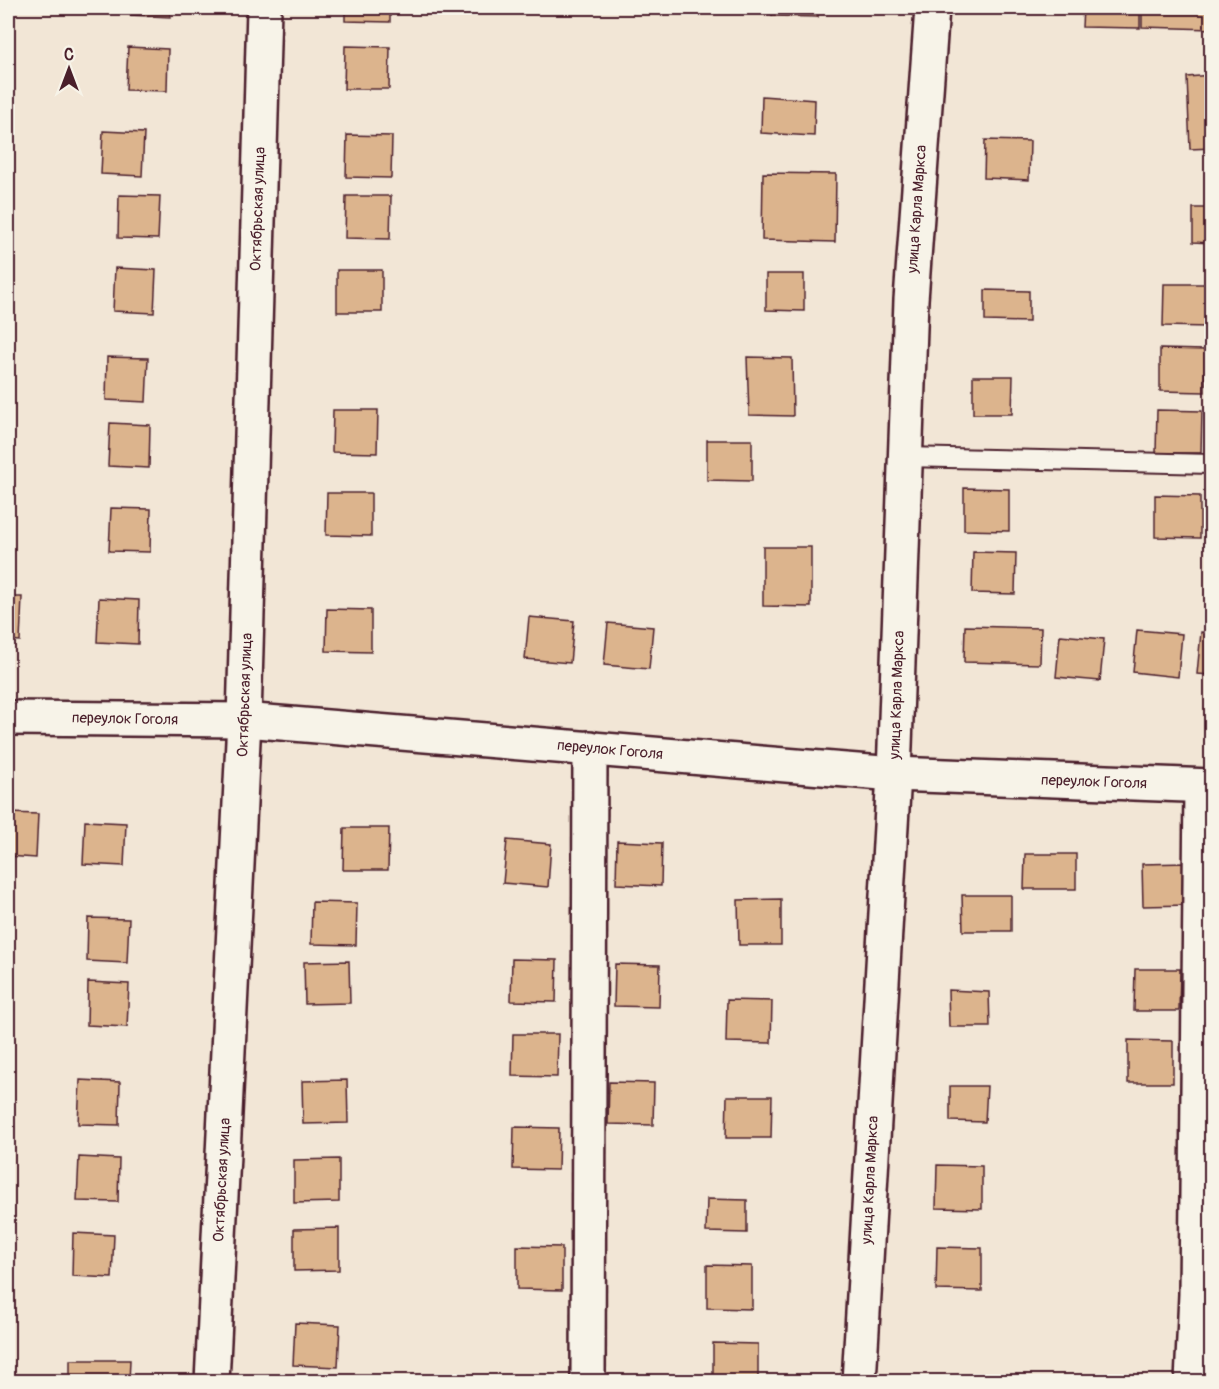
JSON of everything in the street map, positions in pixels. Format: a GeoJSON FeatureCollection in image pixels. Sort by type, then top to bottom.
{"type":"FeatureCollection","features":[{"type":"Feature","properties":{"kind":"street","name":"Октябрьская улица"},"geometry":{"type":"LineString","coordinates":[[212,1382],[244,720],[264,8]]}},
{"type":"Feature","properties":{"kind":"street","name":"улица Карла Маркса"},"geometry":{"type":"LineString","coordinates":[[859,1382],[894,774],[911,300],[932,8]]}},
{"type":"Feature","properties":{"kind":"street","name":"переулок Гоголя"},"geometry":{"type":"LineString","coordinates":[[8,718],[244,720],[894,774],[1206,786]]}},
{"type":"Feature","properties":{"kind":"street"},"geometry":{"type":"LineString","coordinates":[[588,1382],[590,748]]}},
{"type":"Feature","properties":{"kind":"street"},"geometry":{"type":"LineString","coordinates":[[1192,1382],[1196,1294],[1206,786]]}},
{"type":"Feature","properties":{"kind":"lane"},"geometry":{"type":"LineString","coordinates":[[905,457],[1212,464]]}},
{"type":"Feature","properties":{"kind":"building"},"geometry":{"type":"Polygon","coordinates":[[[130,8],[170,8],[170,17],[130,15],[130,8]]]}},
{"type":"Feature","properties":{"kind":"building"},"geometry":{"type":"Polygon","coordinates":[[[345,8],[390,8],[390,22],[345,21],[345,8]]]}},
{"type":"Feature","properties":{"kind":"building"},"geometry":{"type":"Polygon","coordinates":[[[772,8],[819,8],[818,17],[772,16],[772,8]]]}},
{"type":"Feature","properties":{"kind":"building"},"geometry":{"type":"Polygon","coordinates":[[[1083,8],[1140,8],[1140,28],[1082,27],[1083,8]]]}},
{"type":"Feature","properties":{"kind":"building"},"geometry":{"type":"Polygon","coordinates":[[[1142,8],[1212,8],[1212,29],[1142,27],[1142,8]]]}},
{"type":"Feature","properties":{"kind":"building"},"geometry":{"type":"Polygon","coordinates":[[[345,46],[390,47],[389,89],[344,89],[345,46]]]}},
{"type":"Feature","properties":{"kind":"building"},"geometry":{"type":"Polygon","coordinates":[[[128,47],[168,49],[167,91],[126,90],[128,47]]]}},
{"type":"Feature","properties":{"kind":"building"},"geometry":{"type":"Polygon","coordinates":[[[1212,75],[1212,148],[1190,149],[1187,77],[1212,75]]]}},
{"type":"Feature","properties":{"kind":"building"},"geometry":{"type":"Polygon","coordinates":[[[762,96],[815,100],[814,136],[761,133],[762,96]]]}},
{"type":"Feature","properties":{"kind":"building"},"geometry":{"type":"Polygon","coordinates":[[[103,131],[144,133],[142,176],[101,174],[103,131]]]}},
{"type":"Feature","properties":{"kind":"building"},"geometry":{"type":"Polygon","coordinates":[[[347,135],[392,136],[391,178],[346,177],[347,135]]]}},
{"type":"Feature","properties":{"kind":"building"},"geometry":{"type":"Polygon","coordinates":[[[985,140],[1030,141],[1029,180],[984,178],[985,140]]]}},
{"type":"Feature","properties":{"kind":"building"},"geometry":{"type":"Polygon","coordinates":[[[763,173],[836,174],[835,242],[762,240],[763,173]]]}},
{"type":"Feature","properties":{"kind":"building"},"geometry":{"type":"Polygon","coordinates":[[[119,195],[160,196],[158,239],[118,238],[119,195]]]}},
{"type":"Feature","properties":{"kind":"building"},"geometry":{"type":"Polygon","coordinates":[[[346,196],[391,196],[390,239],[345,238],[346,196]]]}},
{"type":"Feature","properties":{"kind":"building"},"geometry":{"type":"Polygon","coordinates":[[[1193,208],[1212,208],[1212,243],[1193,242],[1193,208]]]}},
{"type":"Feature","properties":{"kind":"building"},"geometry":{"type":"Polygon","coordinates":[[[115,268],[156,270],[154,313],[113,311],[115,268]]]}},
{"type":"Feature","properties":{"kind":"building"},"geometry":{"type":"Polygon","coordinates":[[[337,270],[382,270],[382,312],[337,312],[337,270]]]}},
{"type":"Feature","properties":{"kind":"building"},"geometry":{"type":"Polygon","coordinates":[[[766,274],[804,274],[804,311],[766,310],[766,274]]]}},
{"type":"Feature","properties":{"kind":"building"},"geometry":{"type":"Polygon","coordinates":[[[1164,284],[1209,284],[1208,327],[1163,326],[1164,284]]]}},
{"type":"Feature","properties":{"kind":"building"},"geometry":{"type":"Polygon","coordinates":[[[985,290],[1029,291],[1029,322],[985,321],[985,290]]]}},
{"type":"Feature","properties":{"kind":"building"},"geometry":{"type":"Polygon","coordinates":[[[1160,349],[1205,350],[1205,392],[1160,391],[1160,349]]]}},
{"type":"Feature","properties":{"kind":"building"},"geometry":{"type":"Polygon","coordinates":[[[107,357],[148,358],[146,402],[106,400],[107,357]]]}},
{"type":"Feature","properties":{"kind":"building"},"geometry":{"type":"Polygon","coordinates":[[[747,357],[792,358],[793,416],[749,415],[747,357]]]}},
{"type":"Feature","properties":{"kind":"building"},"geometry":{"type":"Polygon","coordinates":[[[973,376],[1013,376],[1012,414],[973,414],[973,376]]]}},
{"type":"Feature","properties":{"kind":"building"},"geometry":{"type":"Polygon","coordinates":[[[333,410],[378,410],[377,453],[332,452],[333,410]]]}},
{"type":"Feature","properties":{"kind":"building"},"geometry":{"type":"Polygon","coordinates":[[[1157,410],[1202,411],[1201,453],[1156,453],[1157,410]]]}},
{"type":"Feature","properties":{"kind":"building"},"geometry":{"type":"Polygon","coordinates":[[[110,423],[150,425],[149,468],[108,466],[110,423]]]}},
{"type":"Feature","properties":{"kind":"building"},"geometry":{"type":"Polygon","coordinates":[[[707,440],[752,440],[752,481],[707,480],[707,440]]]}},
{"type":"Feature","properties":{"kind":"building"},"geometry":{"type":"Polygon","coordinates":[[[964,488],[1009,489],[1009,531],[964,530],[964,488]]]}},
{"type":"Feature","properties":{"kind":"building"},"geometry":{"type":"Polygon","coordinates":[[[327,493],[371,493],[371,536],[326,535],[327,493]]]}},
{"type":"Feature","properties":{"kind":"building"},"geometry":{"type":"Polygon","coordinates":[[[1155,495],[1200,496],[1200,538],[1155,537],[1155,495]]]}},
{"type":"Feature","properties":{"kind":"building"},"geometry":{"type":"Polygon","coordinates":[[[111,508],[151,509],[150,552],[109,551],[111,508]]]}},
{"type":"Feature","properties":{"kind":"building"},"geometry":{"type":"Polygon","coordinates":[[[763,547],[811,547],[811,607],[763,606],[763,547]]]}},
{"type":"Feature","properties":{"kind":"building"},"geometry":{"type":"Polygon","coordinates":[[[973,552],[1016,553],[1015,594],[972,593],[973,552]]]}},
{"type":"Feature","properties":{"kind":"building"},"geometry":{"type":"Polygon","coordinates":[[[8,597],[22,597],[20,641],[8,640],[8,597]]]}},
{"type":"Feature","properties":{"kind":"building"},"geometry":{"type":"Polygon","coordinates":[[[99,598],[139,600],[138,644],[97,642],[99,598]]]}},
{"type":"Feature","properties":{"kind":"building"},"geometry":{"type":"Polygon","coordinates":[[[327,609],[371,610],[371,652],[326,651],[327,609]]]}},
{"type":"Feature","properties":{"kind":"building"},"geometry":{"type":"Polygon","coordinates":[[[529,617],[574,621],[570,663],[525,659],[529,617]]]}},
{"type":"Feature","properties":{"kind":"building"},"geometry":{"type":"Polygon","coordinates":[[[608,623],[653,627],[649,669],[604,665],[608,623]]]}},
{"type":"Feature","properties":{"kind":"building"},"geometry":{"type":"Polygon","coordinates":[[[965,626],[1041,628],[1040,664],[964,662],[965,626]]]}},
{"type":"Feature","properties":{"kind":"building"},"geometry":{"type":"Polygon","coordinates":[[[1137,630],[1182,634],[1178,677],[1133,672],[1137,630]]]}},
{"type":"Feature","properties":{"kind":"building"},"geometry":{"type":"Polygon","coordinates":[[[1201,632],[1212,633],[1212,675],[1197,674],[1201,632]]]}},
{"type":"Feature","properties":{"kind":"building"},"geometry":{"type":"Polygon","coordinates":[[[1060,635],[1104,639],[1100,681],[1056,677],[1060,635]]]}},
{"type":"Feature","properties":{"kind":"building"},"geometry":{"type":"Polygon","coordinates":[[[8,813],[38,814],[36,858],[8,856],[8,813]]]}},
{"type":"Feature","properties":{"kind":"building"},"geometry":{"type":"Polygon","coordinates":[[[85,821],[126,823],[124,866],[83,864],[85,821]]]}},
{"type":"Feature","properties":{"kind":"building"},"geometry":{"type":"Polygon","coordinates":[[[344,828],[389,828],[388,870],[343,870],[344,828]]]}},
{"type":"Feature","properties":{"kind":"building"},"geometry":{"type":"Polygon","coordinates":[[[507,840],[551,844],[548,887],[503,883],[507,840]]]}},
{"type":"Feature","properties":{"kind":"building"},"geometry":{"type":"Polygon","coordinates":[[[617,841],[662,843],[661,886],[616,884],[617,841]]]}},
{"type":"Feature","properties":{"kind":"building"},"geometry":{"type":"Polygon","coordinates":[[[1025,854],[1076,854],[1076,889],[1024,889],[1025,854]]]}},
{"type":"Feature","properties":{"kind":"building"},"geometry":{"type":"Polygon","coordinates":[[[1187,863],[1188,905],[1143,906],[1142,864],[1187,863]]]}},
{"type":"Feature","properties":{"kind":"building"},"geometry":{"type":"Polygon","coordinates":[[[962,895],[1011,895],[1011,931],[963,931],[962,895]]]}},
{"type":"Feature","properties":{"kind":"building"},"geometry":{"type":"Polygon","coordinates":[[[781,899],[781,945],[739,945],[738,900],[781,899]]]}},
{"type":"Feature","properties":{"kind":"building"},"geometry":{"type":"Polygon","coordinates":[[[312,902],[357,903],[356,945],[311,944],[312,902]]]}},
{"type":"Feature","properties":{"kind":"building"},"geometry":{"type":"Polygon","coordinates":[[[88,918],[129,919],[127,963],[87,961],[88,918]]]}},
{"type":"Feature","properties":{"kind":"building"},"geometry":{"type":"Polygon","coordinates":[[[512,959],[557,960],[556,1002],[511,1001],[512,959]]]}},
{"type":"Feature","properties":{"kind":"building"},"geometry":{"type":"Polygon","coordinates":[[[349,961],[350,1003],[305,1004],[304,962],[349,961]]]}},
{"type":"Feature","properties":{"kind":"building"},"geometry":{"type":"Polygon","coordinates":[[[615,964],[660,965],[659,1007],[614,1006],[615,964]]]}},
{"type":"Feature","properties":{"kind":"building"},"geometry":{"type":"Polygon","coordinates":[[[1135,969],[1180,969],[1179,1011],[1134,1011],[1135,969]]]}},
{"type":"Feature","properties":{"kind":"building"},"geometry":{"type":"Polygon","coordinates":[[[88,982],[129,984],[127,1027],[87,1025],[88,982]]]}},
{"type":"Feature","properties":{"kind":"building"},"geometry":{"type":"Polygon","coordinates":[[[948,990],[989,992],[990,1027],[949,1027],[948,990]]]}},
{"type":"Feature","properties":{"kind":"building"},"geometry":{"type":"Polygon","coordinates":[[[727,1000],[772,1001],[771,1043],[726,1042],[727,1000]]]}},
{"type":"Feature","properties":{"kind":"building"},"geometry":{"type":"Polygon","coordinates":[[[513,1034],[558,1034],[557,1077],[512,1076],[513,1034]]]}},
{"type":"Feature","properties":{"kind":"building"},"geometry":{"type":"Polygon","coordinates":[[[1128,1040],[1173,1041],[1173,1083],[1128,1083],[1128,1040]]]}},
{"type":"Feature","properties":{"kind":"building"},"geometry":{"type":"Polygon","coordinates":[[[80,1080],[120,1082],[119,1125],[78,1124],[80,1080]]]}},
{"type":"Feature","properties":{"kind":"building"},"geometry":{"type":"Polygon","coordinates":[[[347,1080],[348,1123],[303,1124],[302,1081],[347,1080]]]}},
{"type":"Feature","properties":{"kind":"building"},"geometry":{"type":"Polygon","coordinates":[[[609,1082],[654,1083],[653,1125],[608,1124],[609,1082]]]}},
{"type":"Feature","properties":{"kind":"building"},"geometry":{"type":"Polygon","coordinates":[[[950,1086],[987,1086],[985,1122],[950,1121],[950,1086]]]}},
{"type":"Feature","properties":{"kind":"building"},"geometry":{"type":"Polygon","coordinates":[[[727,1096],[772,1096],[771,1138],[726,1138],[727,1096]]]}},
{"type":"Feature","properties":{"kind":"building"},"geometry":{"type":"Polygon","coordinates":[[[514,1127],[559,1128],[558,1170],[513,1169],[514,1127]]]}},
{"type":"Feature","properties":{"kind":"building"},"geometry":{"type":"Polygon","coordinates":[[[79,1157],[119,1159],[118,1202],[77,1201],[79,1157]]]}},
{"type":"Feature","properties":{"kind":"building"},"geometry":{"type":"Polygon","coordinates":[[[339,1159],[339,1202],[294,1203],[294,1160],[339,1159]]]}},
{"type":"Feature","properties":{"kind":"building"},"geometry":{"type":"Polygon","coordinates":[[[937,1165],[982,1166],[982,1209],[936,1208],[937,1165]]]}},
{"type":"Feature","properties":{"kind":"building"},"geometry":{"type":"Polygon","coordinates":[[[707,1199],[747,1200],[747,1233],[706,1232],[707,1199]]]}},
{"type":"Feature","properties":{"kind":"building"},"geometry":{"type":"Polygon","coordinates":[[[339,1228],[339,1270],[294,1271],[294,1229],[339,1228]]]}},
{"type":"Feature","properties":{"kind":"building"},"geometry":{"type":"Polygon","coordinates":[[[73,1233],[114,1235],[112,1278],[72,1276],[73,1233]]]}},
{"type":"Feature","properties":{"kind":"building"},"geometry":{"type":"Polygon","coordinates":[[[517,1246],[562,1247],[562,1290],[517,1289],[517,1246]]]}},
{"type":"Feature","properties":{"kind":"building"},"geometry":{"type":"Polygon","coordinates":[[[937,1247],[982,1248],[982,1291],[936,1290],[937,1247]]]}},
{"type":"Feature","properties":{"kind":"building"},"geometry":{"type":"Polygon","coordinates":[[[707,1265],[752,1266],[752,1309],[707,1308],[707,1265]]]}},
{"type":"Feature","properties":{"kind":"building"},"geometry":{"type":"Polygon","coordinates":[[[295,1323],[340,1325],[338,1367],[293,1365],[295,1323]]]}},
{"type":"Feature","properties":{"kind":"building"},"geometry":{"type":"Polygon","coordinates":[[[713,1343],[758,1344],[758,1382],[713,1382],[713,1343]]]}},
{"type":"Feature","properties":{"kind":"building"},"geometry":{"type":"Polygon","coordinates":[[[70,1360],[130,1360],[129,1382],[70,1382],[70,1360]]]}}]}
